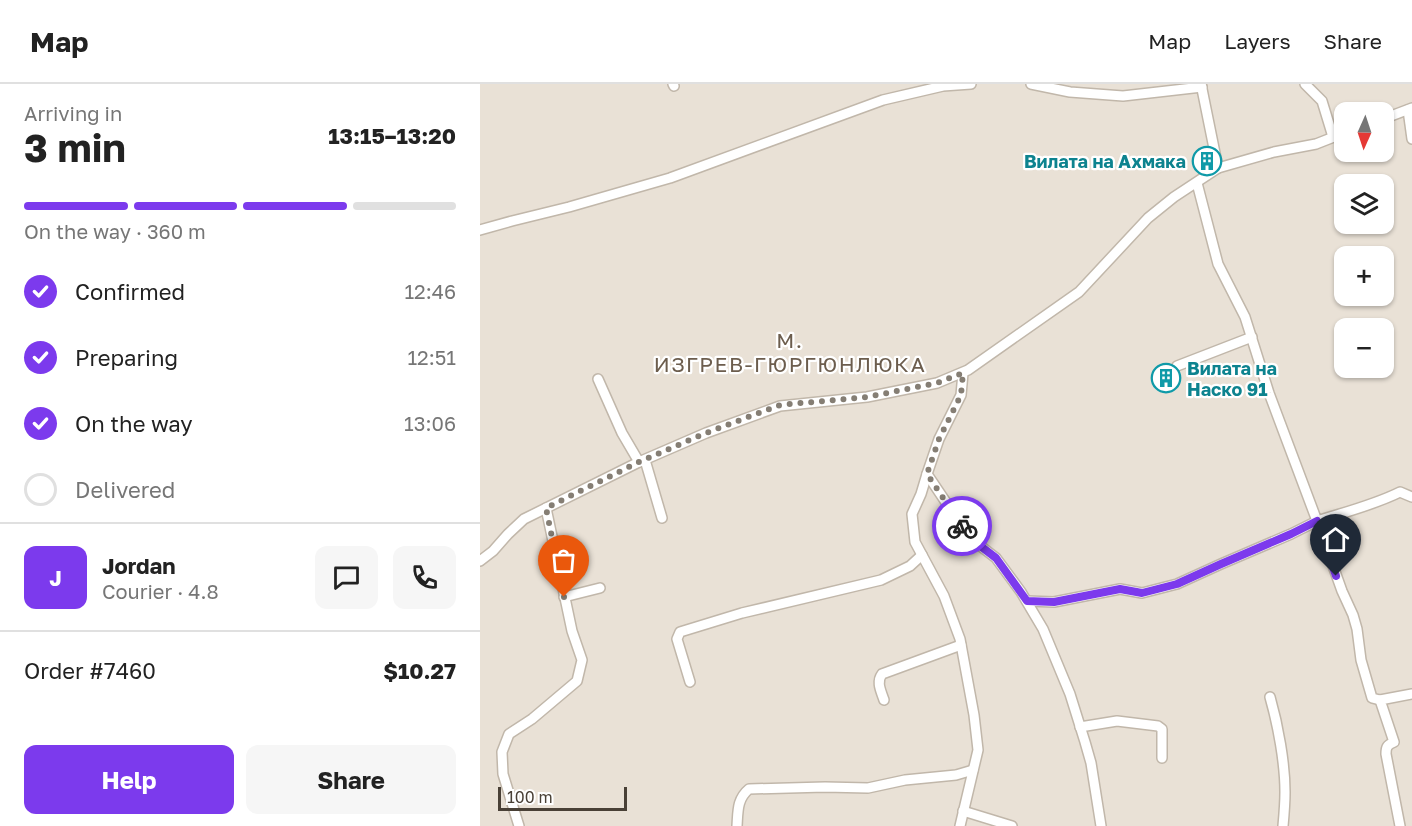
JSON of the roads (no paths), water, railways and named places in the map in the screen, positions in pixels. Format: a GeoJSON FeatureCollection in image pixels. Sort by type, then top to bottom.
{"type":"FeatureCollection","features":[{"type":"Feature","properties":{"kind":"street"},"geometry":{"type":"LineString","coordinates":[[480,230],[670,178],[883,100],[944,86],[971,84]]}},
{"type":"Feature","properties":{"kind":"street"},"geometry":{"type":"LineString","coordinates":[[1031,84],[1070,92],[1123,96],[1202,85],[1218,168]]}},
{"type":"Feature","properties":{"kind":"street"},"geometry":{"type":"LineString","coordinates":[[480,561],[524,519],[642,461],[706,433],[780,405],[867,397],[937,383],[963,373],[1079,292],[1148,218],[1174,197],[1218,168],[1274,152],[1316,144],[1333,137],[1322,101],[1305,84]]}},
{"type":"Feature","properties":{"kind":"street"},"geometry":{"type":"LineString","coordinates":[[1394,115],[1410,109],[1412,139]]}},
{"type":"Feature","properties":{"kind":"street"},"geometry":{"type":"LineString","coordinates":[[1197,183],[1218,264],[1245,317],[1269,393],[1353,615],[1361,660],[1372,698],[1380,700],[1412,694]]}},
{"type":"Feature","properties":{"kind":"street"},"geometry":{"type":"LineString","coordinates":[[1177,366],[1252,338]]}},
{"type":"Feature","properties":{"kind":"street"},"geometry":{"type":"LineString","coordinates":[[960,826],[978,750],[974,715],[961,645],[944,596],[915,542],[912,514],[939,439],[961,395],[963,373]]}},
{"type":"Feature","properties":{"kind":"street"},"geometry":{"type":"LineString","coordinates":[[597,379],[622,433],[642,461],[662,518]]}},
{"type":"Feature","properties":{"kind":"street"},"geometry":{"type":"LineString","coordinates":[[927,474],[970,538],[996,558],[1027,601],[1043,629],[1091,763],[1101,826]]}},
{"type":"Feature","properties":{"kind":"street"},"geometry":{"type":"LineString","coordinates":[[1027,601],[1054,602],[1120,589],[1142,593],[1177,584],[1317,521],[1400,492],[1412,497]]}},
{"type":"Feature","properties":{"kind":"street"},"geometry":{"type":"LineString","coordinates":[[519,826],[503,774],[502,752],[509,734],[578,681],[582,660],[572,631],[546,508]]}},
{"type":"Feature","properties":{"kind":"street"},"geometry":{"type":"LineString","coordinates":[[690,682],[677,639],[680,632],[742,613],[881,580],[910,566],[922,555]]}},
{"type":"Feature","properties":{"kind":"street"},"geometry":{"type":"LineString","coordinates":[[564,597],[600,588]]}},
{"type":"Feature","properties":{"kind":"street"},"geometry":{"type":"LineString","coordinates":[[884,700],[879,682],[882,674],[961,645]]}},
{"type":"Feature","properties":{"kind":"street"},"geometry":{"type":"LineString","coordinates":[[1270,697],[1285,791],[1283,826]]}},
{"type":"Feature","properties":{"kind":"street"},"geometry":{"type":"LineString","coordinates":[[1380,700],[1394,742],[1388,744],[1386,754],[1400,826]]}},
{"type":"Feature","properties":{"kind":"street"},"geometry":{"type":"LineString","coordinates":[[1080,727],[1117,722],[1158,726],[1162,729],[1162,758]]}},
{"type":"Feature","properties":{"kind":"street"},"geometry":{"type":"LineString","coordinates":[[737,826],[738,802],[749,789],[868,788],[905,780],[956,775],[973,770]]}},
{"type":"Feature","properties":{"kind":"street"},"geometry":{"type":"LineString","coordinates":[[963,811],[1012,826]]}},
{"type":"Feature","properties":{"kind":"place","name":"Вилата на Ахмака"},"geometry":{"type":"Point","coordinates":[1207,161]}},
{"type":"Feature","properties":{"kind":"place","name":"Вилата на Наско 91"},"geometry":{"type":"Point","coordinates":[1166,378]}},
{"type":"Feature","properties":{"kind":"district","name":"М. ИЗГРЕВ-ГЮРГЮНЛЮКА"},"geometry":{"type":"Point","coordinates":[790,352]}}]}
